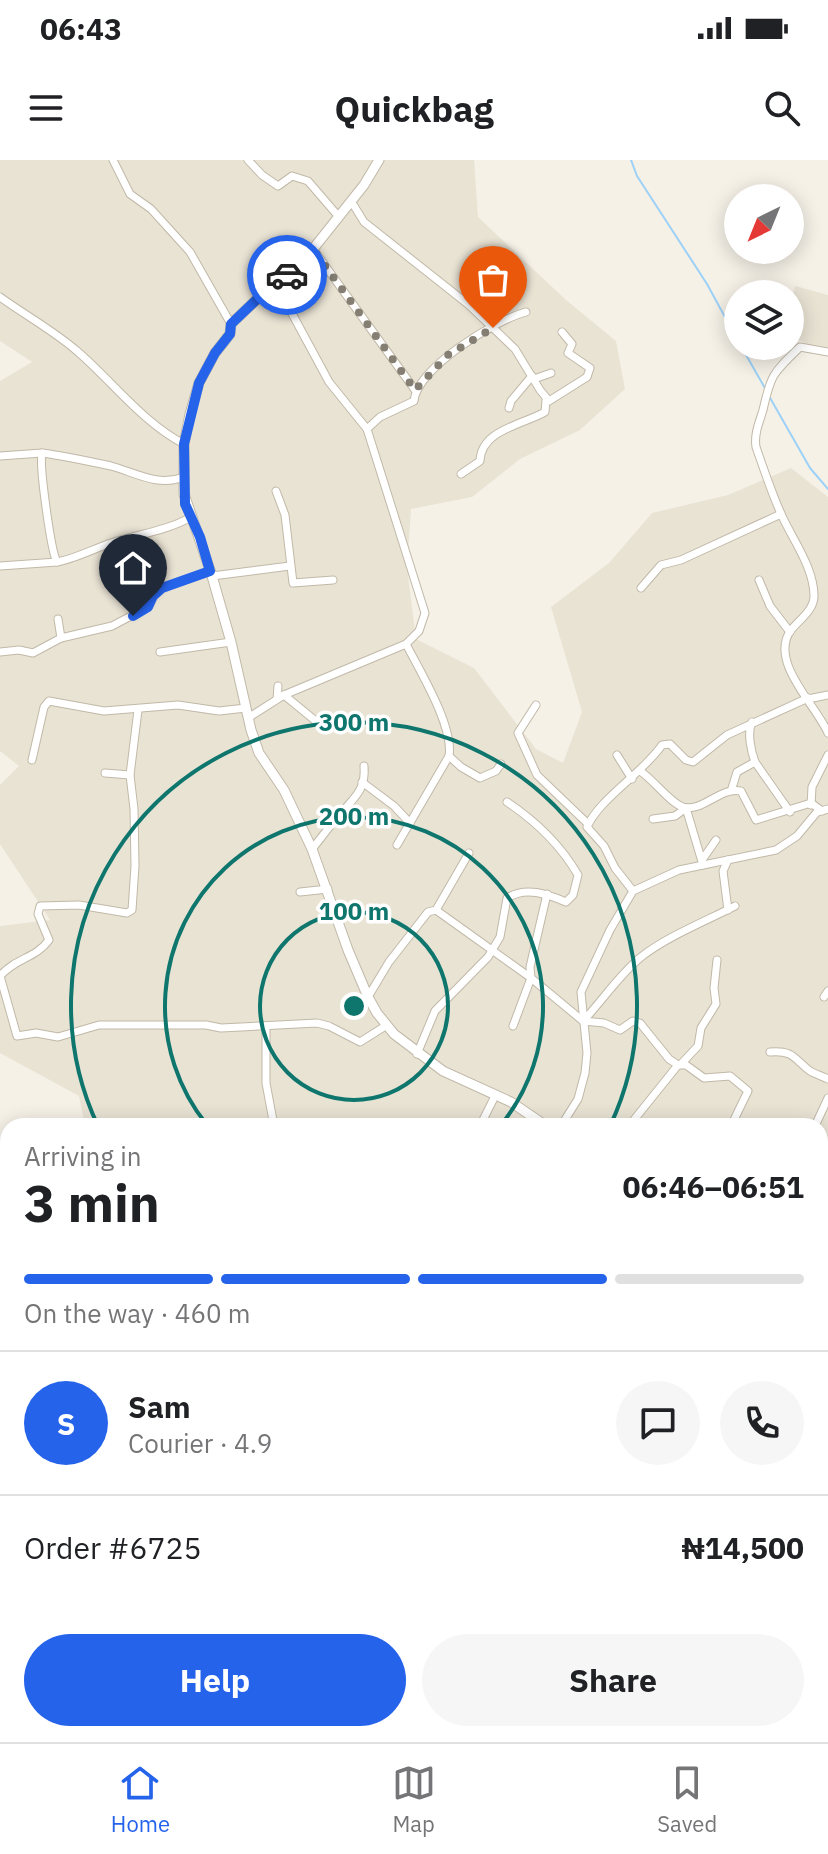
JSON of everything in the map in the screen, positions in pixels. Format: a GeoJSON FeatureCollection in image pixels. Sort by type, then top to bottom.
{"type":"FeatureCollection","features":[{"type":"Feature","properties":{"kind":"street"},"geometry":{"type":"LineString","coordinates":[[113,160],[130,194],[151,209],[190,252],[231,324],[230,334],[215,353],[199,383],[184,444],[185,504],[211,573],[259,753],[284,790],[312,849],[368,997],[387,1025],[417,1054],[443,1071],[511,1102],[534,1118]]}},
{"type":"Feature","properties":{"kind":"street"},"geometry":{"type":"LineString","coordinates":[[248,160],[278,186],[292,176],[308,181],[339,217]]}},
{"type":"Feature","properties":{"kind":"street"},"geometry":{"type":"LineString","coordinates":[[231,324],[275,282],[291,273],[313,249],[379,160]]}},
{"type":"Feature","properties":{"kind":"street"},"geometry":{"type":"LineString","coordinates":[[351,201],[364,222],[469,305],[515,349],[546,400],[545,412],[494,434],[480,451],[480,461],[461,474]]}},
{"type":"Feature","properties":{"kind":"street"},"geometry":{"type":"LineString","coordinates":[[313,249],[415,390]]}},
{"type":"Feature","properties":{"kind":"street"},"geometry":{"type":"LineString","coordinates":[[32,760],[44,707],[49,701],[92,710],[138,710],[178,705],[247,713],[406,644],[419,631],[424,606],[367,429],[329,382],[275,282]]}},
{"type":"Feature","properties":{"kind":"street"},"geometry":{"type":"LineString","coordinates":[[0,297],[74,348],[137,409],[170,437],[184,444]]}},
{"type":"Feature","properties":{"kind":"street"},"geometry":{"type":"LineString","coordinates":[[367,429],[380,417],[414,401],[415,390],[448,355],[505,319],[526,312]]}},
{"type":"Feature","properties":{"kind":"street"},"geometry":{"type":"LineString","coordinates":[[546,400],[553,399],[587,377],[590,368],[568,353],[572,344],[562,332]]}},
{"type":"Feature","properties":{"kind":"street"},"geometry":{"type":"LineString","coordinates":[[828,352],[800,347],[776,371],[766,391],[754,437],[781,514],[811,579],[815,599],[784,644],[790,675],[808,698],[828,733]]}},
{"type":"Feature","properties":{"kind":"street"},"geometry":{"type":"LineString","coordinates":[[509,408],[511,401],[533,378],[551,373]]}},
{"type":"Feature","properties":{"kind":"street"},"geometry":{"type":"LineString","coordinates":[[0,456],[42,453],[116,468],[147,479],[170,482],[184,477]]}},
{"type":"Feature","properties":{"kind":"street"},"geometry":{"type":"LineString","coordinates":[[42,453],[41,480],[48,508],[51,546],[57,562]]}},
{"type":"Feature","properties":{"kind":"street"},"geometry":{"type":"LineString","coordinates":[[276,491],[285,515],[293,583],[333,580]]}},
{"type":"Feature","properties":{"kind":"street"},"geometry":{"type":"LineString","coordinates":[[641,588],[661,565],[681,560],[781,514]]}},
{"type":"Feature","properties":{"kind":"street"},"geometry":{"type":"LineString","coordinates":[[0,566],[67,561],[151,530],[182,523],[191,517]]}},
{"type":"Feature","properties":{"kind":"street"},"geometry":{"type":"LineString","coordinates":[[0,652],[19,650],[33,653],[61,638],[112,626],[148,607],[153,596],[162,588],[211,573],[290,566]]}},
{"type":"Feature","properties":{"kind":"street"},"geometry":{"type":"LineString","coordinates":[[759,580],[770,606],[790,632]]}},
{"type":"Feature","properties":{"kind":"street"},"geometry":{"type":"LineString","coordinates":[[58,619],[61,638]]}},
{"type":"Feature","properties":{"kind":"street"},"geometry":{"type":"LineString","coordinates":[[160,652],[231,642]]}},
{"type":"Feature","properties":{"kind":"street"},"geometry":{"type":"LineString","coordinates":[[397,845],[449,756],[451,746],[433,695],[406,644]]}},
{"type":"Feature","properties":{"kind":"street"},"geometry":{"type":"LineString","coordinates":[[278,686],[280,697],[323,727]]}},
{"type":"Feature","properties":{"kind":"street"},"geometry":{"type":"LineString","coordinates":[[587,823],[662,745],[670,744],[686,760],[693,762],[727,735],[752,722],[808,698],[828,695]]}},
{"type":"Feature","properties":{"kind":"street"},"geometry":{"type":"LineString","coordinates":[[536,705],[518,733],[537,775],[587,823],[590,832],[604,846],[609,860],[633,891]]}},
{"type":"Feature","properties":{"kind":"street"},"geometry":{"type":"LineString","coordinates":[[138,710],[130,775],[135,866],[132,910],[127,913],[79,905],[40,906],[38,914],[49,940],[41,951],[12,963],[0,976],[17,1036],[36,1033],[58,1037],[99,1025],[206,1025],[221,1028],[317,1023],[360,1042],[387,1025]]}},
{"type":"Feature","properties":{"kind":"street"},"geometry":{"type":"LineString","coordinates":[[752,722],[750,728],[755,762],[790,812]]}},
{"type":"Feature","properties":{"kind":"street"},"geometry":{"type":"LineString","coordinates":[[617,755],[632,779]]}},
{"type":"Feature","properties":{"kind":"street"},"geometry":{"type":"LineString","coordinates":[[449,756],[470,774],[480,778],[496,771],[501,764]]}},
{"type":"Feature","properties":{"kind":"street"},"geometry":{"type":"LineString","coordinates":[[812,817],[812,787],[827,759]]}},
{"type":"Feature","properties":{"kind":"street"},"geometry":{"type":"LineString","coordinates":[[732,788],[737,772],[755,762]]}},
{"type":"Feature","properties":{"kind":"street"},"geometry":{"type":"LineString","coordinates":[[312,849],[356,799],[364,766]]}},
{"type":"Feature","properties":{"kind":"street"},"geometry":{"type":"LineString","coordinates":[[640,771],[653,779],[678,805],[686,808]]}},
{"type":"Feature","properties":{"kind":"street"},"geometry":{"type":"LineString","coordinates":[[105,773],[130,775]]}},
{"type":"Feature","properties":{"kind":"street"},"geometry":{"type":"LineString","coordinates":[[362,782],[394,806],[410,823]]}},
{"type":"Feature","properties":{"kind":"street"},"geometry":{"type":"LineString","coordinates":[[653,819],[675,816],[732,788],[741,791],[756,820],[811,803],[825,810]]}},
{"type":"Feature","properties":{"kind":"street"},"geometry":{"type":"LineString","coordinates":[[417,1054],[435,1011],[477,969],[500,937],[507,898],[514,894],[535,892],[569,901],[578,875],[565,853],[533,820],[507,802]]}},
{"type":"Feature","properties":{"kind":"street"},"geometry":{"type":"LineString","coordinates":[[686,808],[703,862]]}},
{"type":"Feature","properties":{"kind":"street"},"geometry":{"type":"LineString","coordinates":[[566,1118],[581,1092],[585,1073],[587,1053],[581,992],[615,920],[633,891],[661,876],[703,862],[776,850],[797,836],[812,817],[825,810]]}},
{"type":"Feature","properties":{"kind":"street"},"geometry":{"type":"LineString","coordinates":[[703,862],[716,840]]}},
{"type":"Feature","properties":{"kind":"street"},"geometry":{"type":"LineString","coordinates":[[368,997],[389,962],[428,912],[436,910],[469,853]]}},
{"type":"Feature","properties":{"kind":"street"},"geometry":{"type":"LineString","coordinates":[[583,1021],[640,958],[732,908],[723,871],[728,860]]}},
{"type":"Feature","properties":{"kind":"street"},"geometry":{"type":"LineString","coordinates":[[300,892],[328,889]]}},
{"type":"Feature","properties":{"kind":"street"},"geometry":{"type":"LineString","coordinates":[[513,1026],[531,978],[530,967],[547,894]]}},
{"type":"Feature","properties":{"kind":"street"},"geometry":{"type":"LineString","coordinates":[[436,910],[531,978],[583,1021],[604,1023],[620,1030],[633,1021],[640,1023],[669,1059],[704,1078],[730,1076],[748,1091],[735,1118]]}},
{"type":"Feature","properties":{"kind":"street"},"geometry":{"type":"LineString","coordinates":[[636,1118],[698,1046],[701,1028],[716,1004],[717,960]]}},
{"type":"Feature","properties":{"kind":"street"},"geometry":{"type":"LineString","coordinates":[[266,1026],[266,1083],[273,1118]]}},
{"type":"Feature","properties":{"kind":"street"},"geometry":{"type":"LineString","coordinates":[[770,1052],[780,1051],[798,1058],[810,1071],[828,1079]]}},
{"type":"Feature","properties":{"kind":"street"},"geometry":{"type":"LineString","coordinates":[[484,1118],[495,1096]]}},
{"type":"Feature","properties":{"kind":"street"},"geometry":{"type":"LineString","coordinates":[[819,1118],[828,1098]]}},
{"type":"Feature","properties":{"kind":"shaded area"},"geometry":{"type":"Polygon","coordinates":[[[0,160],[474,160],[478,217],[566,300],[616,341],[625,389],[580,430],[520,459],[472,497],[411,509],[407,567],[416,639],[474,668],[536,749],[563,763],[582,712],[551,607],[609,563],[652,513],[728,495],[791,468],[828,497],[828,1118],[83,1118],[79,1096],[0,1053],[0,926],[50,920],[0,844],[0,785],[19,766],[0,751],[0,381],[32,362],[0,341],[0,160]]]}},
{"type":"Feature","properties":{"kind":"shaded area"},"geometry":{"type":"Polygon","coordinates":[[[804,288],[828,295],[826,356],[804,343],[804,288]]]}},
{"type":"Feature","properties":{"kind":"waterway"},"geometry":{"type":"LineString","coordinates":[[631,160],[637,176],[724,315]]}},
{"type":"Feature","properties":{"kind":"waterway"},"geometry":{"type":"LineString","coordinates":[[749,360],[766,390]]}},
{"type":"Feature","properties":{"kind":"waterway"},"geometry":{"type":"LineString","coordinates":[[769,396],[810,468],[828,489]]}},
{"type":"Feature","properties":{"kind":"way so far"},"geometry":{"type":"LineString","coordinates":[[287,275],[313,249],[415,390],[448,355],[493,328]]}},
{"type":"Feature","properties":{"kind":"route"},"geometry":{"type":"LineString","coordinates":[[133,616],[148,607],[153,596],[162,588],[210,571],[200,537],[185,504],[184,444],[190,414],[199,383],[215,353],[230,334],[231,324],[275,282],[287,275]]}}]}
